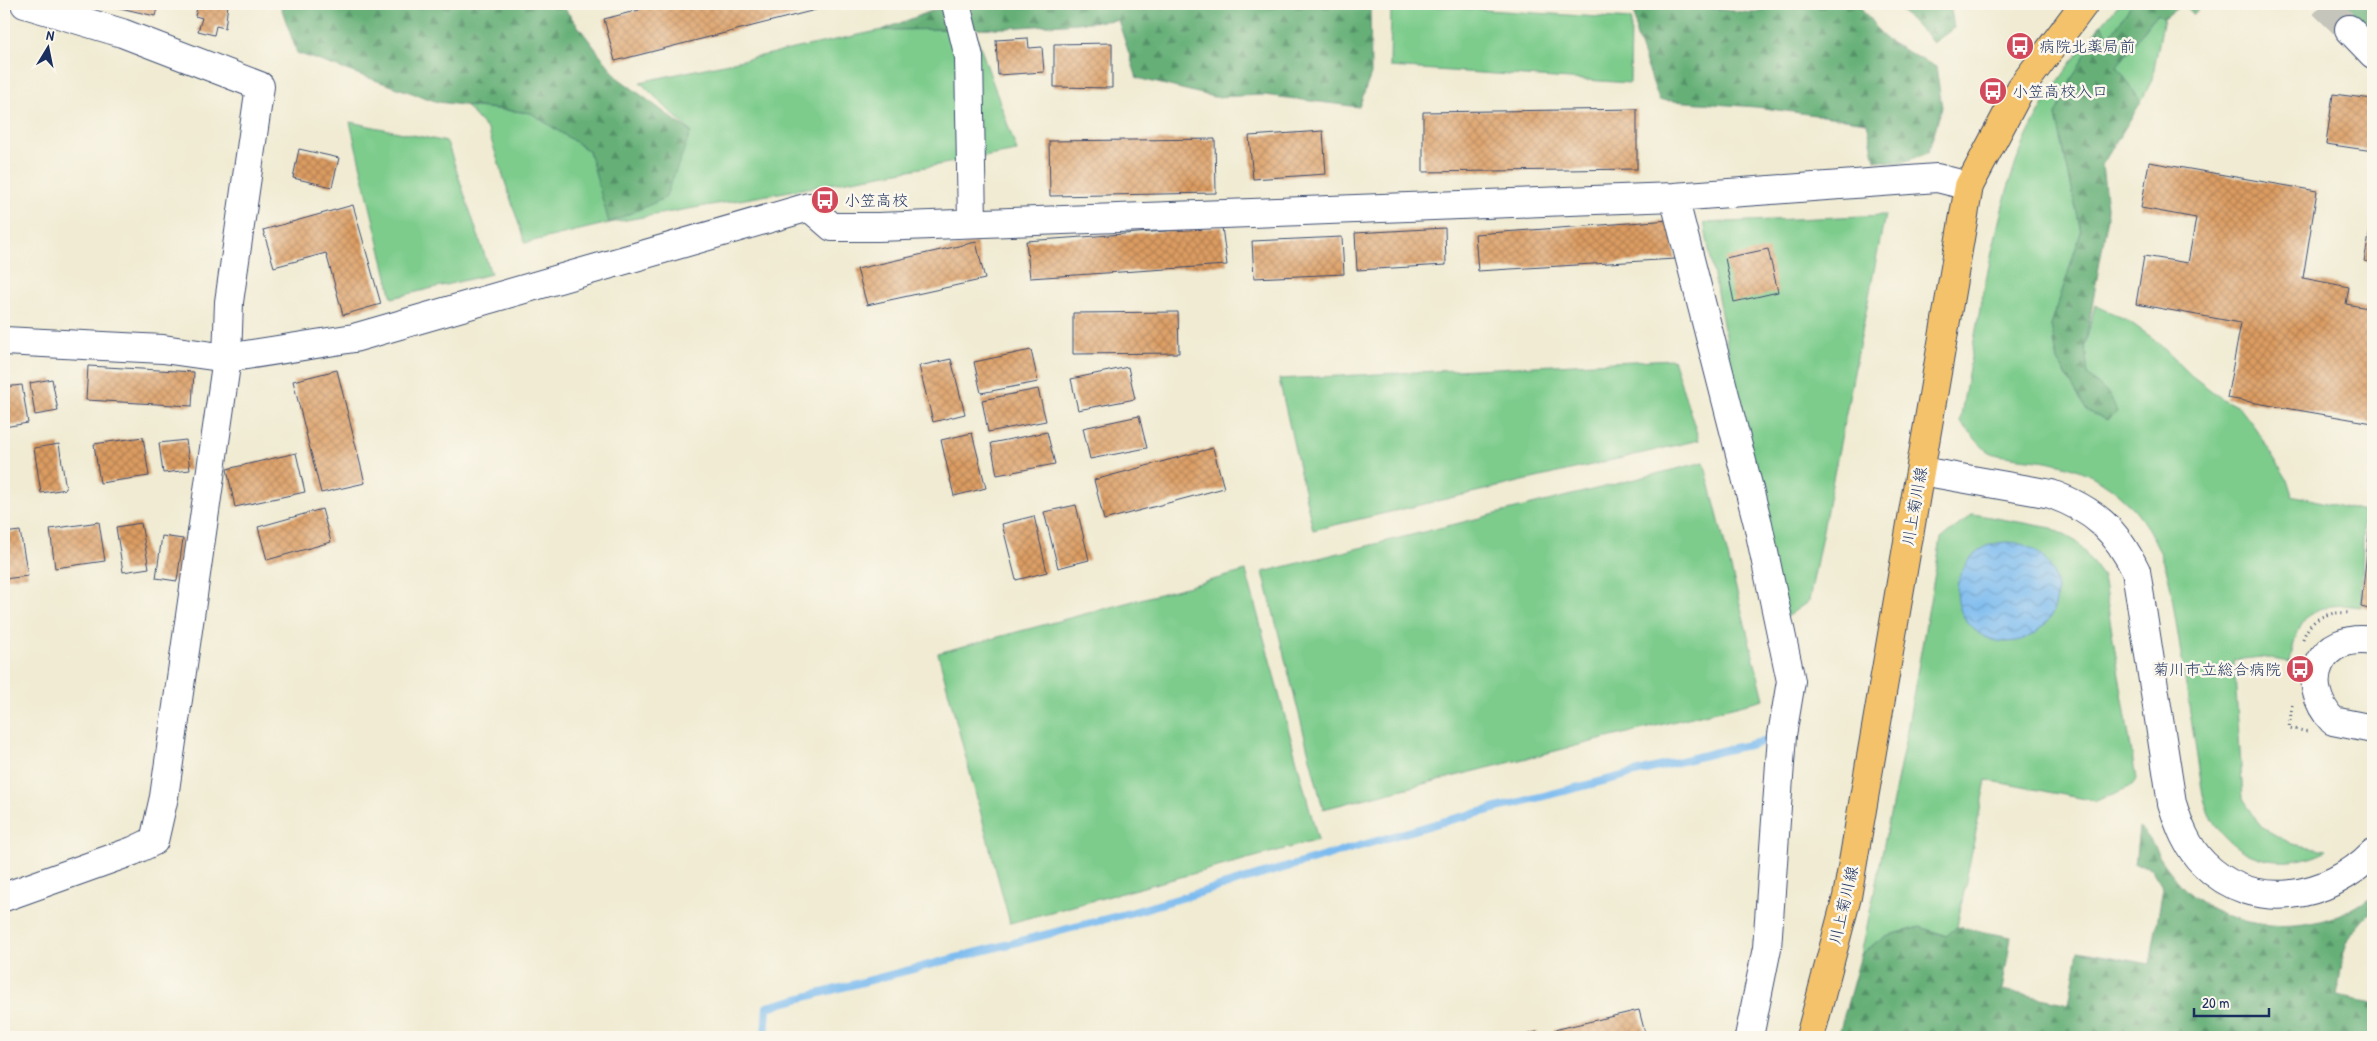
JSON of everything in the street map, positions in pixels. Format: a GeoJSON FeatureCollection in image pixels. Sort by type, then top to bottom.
{"type":"FeatureCollection","features":[{"type":"Feature","properties":{"kind":"main road","name":"川上菊川線"},"geometry":{"type":"LineString","coordinates":[[1810,1037],[1847,897],[1969,186],[2021,88],[2084,4]]}},
{"type":"Feature","properties":{"kind":"street"},"geometry":{"type":"LineString","coordinates":[[4,896],[133,851],[154,841],[164,798],[227,358],[229,302],[260,86],[122,33],[25,4]]}},
{"type":"Feature","properties":{"kind":"street"},"geometry":{"type":"LineString","coordinates":[[956,4],[969,56],[972,223]]}},
{"type":"Feature","properties":{"kind":"street"},"geometry":{"type":"LineString","coordinates":[[2349,29],[2373,54]]}},
{"type":"Feature","properties":{"kind":"street"},"geometry":{"type":"LineString","coordinates":[[4,341],[163,349],[227,358],[354,338],[809,207],[832,227],[1674,197],[1938,178],[1969,186]]}},
{"type":"Feature","properties":{"kind":"street"},"geometry":{"type":"LineString","coordinates":[[1674,197],[1758,524],[1791,681],[1782,735],[1767,948],[1749,1037]]}},
{"type":"Feature","properties":{"kind":"street"},"geometry":{"type":"LineString","coordinates":[[1921,471],[2051,494],[2071,501],[2096,515],[2125,549],[2136,572],[2172,803],[2184,836],[2203,863],[2213,872],[2229,881],[2268,894],[2304,894],[2320,889],[2350,874],[2373,853]]}},
{"type":"Feature","properties":{"kind":"street"},"geometry":{"type":"LineString","coordinates":[[2373,641],[2345,642],[2332,649],[2321,660],[2316,673],[2314,688],[2318,701],[2333,721],[2373,729]]}},
{"type":"Feature","properties":{"kind":"green space"},"geometry":{"type":"Polygon","coordinates":[[[280,4],[561,4],[618,78],[691,132],[665,198],[609,223],[589,151],[531,113],[438,102],[297,53],[280,4]]]}},
{"type":"Feature","properties":{"kind":"green space"},"geometry":{"type":"Polygon","coordinates":[[[950,4],[1370,4],[1371,74],[1359,107],[1264,95],[1214,97],[1137,78],[1118,20],[1007,28],[882,30],[950,4]]]}},
{"type":"Feature","properties":{"kind":"green space"},"geometry":{"type":"Polygon","coordinates":[[[1391,4],[1631,19],[1630,83],[1390,67],[1391,4]]]}},
{"type":"Feature","properties":{"kind":"green space"},"geometry":{"type":"Polygon","coordinates":[[[1634,4],[1670,4],[1752,13],[1780,4],[1858,4],[1886,40],[1936,67],[1942,107],[1928,153],[1901,163],[1875,160],[1867,122],[1756,107],[1659,100],[1636,34],[1634,4]]]}},
{"type":"Feature","properties":{"kind":"green space"},"geometry":{"type":"Polygon","coordinates":[[[1895,4],[1950,4],[1954,28],[1933,43],[1895,4]]]}},
{"type":"Feature","properties":{"kind":"green space"},"geometry":{"type":"Polygon","coordinates":[[[2119,4],[2132,4],[2109,38],[2102,25],[2056,115],[2081,232],[2051,326],[2058,361],[2087,411],[2110,396],[2088,375],[2085,346],[2095,305],[2127,320],[2154,339],[2192,376],[2221,398],[2240,408],[2256,429],[2287,479],[2292,495],[2364,512],[2361,607],[2330,606],[2319,609],[2310,615],[2298,633],[2290,662],[2261,657],[2234,660],[2243,798],[2261,827],[2292,844],[2327,850],[2307,858],[2288,861],[2269,860],[2251,855],[2235,845],[2221,832],[2210,815],[2203,795],[2170,584],[2154,539],[2142,520],[2111,488],[2091,476],[2070,467],[2046,461],[2008,457],[1989,452],[1960,421],[1990,262],[2002,208],[2016,163],[2028,134],[2053,89],[2085,45],[2119,4]]]}},
{"type":"Feature","properties":{"kind":"green space"},"geometry":{"type":"Polygon","coordinates":[[[2132,4],[2183,4],[2164,18],[2157,13],[2117,66],[2141,102],[2102,165],[2108,216],[2085,346],[2088,375],[2110,396],[2117,412],[2107,420],[2087,411],[2058,361],[2051,326],[2081,232],[2056,115],[2072,78],[2102,24],[2109,38],[2132,4]]]}},
{"type":"Feature","properties":{"kind":"green space"},"geometry":{"type":"Polygon","coordinates":[[[2183,4],[2203,4],[2193,15],[2183,4]]]}},
{"type":"Feature","properties":{"kind":"green space"},"geometry":{"type":"Polygon","coordinates":[[[2340,4],[2373,4],[2373,37],[2340,4]]]}},
{"type":"Feature","properties":{"kind":"green space"},"geometry":{"type":"Polygon","coordinates":[[[2158,12],[2164,18],[2152,79],[2141,102],[2117,67],[2158,12]]]}},
{"type":"Feature","properties":{"kind":"green space"},"geometry":{"type":"Polygon","coordinates":[[[974,29],[1017,151],[610,223],[691,132],[640,82],[882,30],[974,29]]]}},
{"type":"Feature","properties":{"kind":"green space"},"geometry":{"type":"Polygon","coordinates":[[[466,106],[531,113],[589,151],[610,223],[525,243],[488,130],[466,106]]]}},
{"type":"Feature","properties":{"kind":"green space"},"geometry":{"type":"Polygon","coordinates":[[[350,122],[447,142],[491,274],[392,298],[350,122]]]}},
{"type":"Feature","properties":{"kind":"green space"},"geometry":{"type":"Polygon","coordinates":[[[1885,215],[1809,601],[1779,622],[1704,223],[1885,215]]]}},
{"type":"Feature","properties":{"kind":"green space"},"geometry":{"type":"Polygon","coordinates":[[[1673,359],[1699,440],[1313,530],[1279,379],[1673,359]]]}},
{"type":"Feature","properties":{"kind":"green space"},"geometry":{"type":"Polygon","coordinates":[[[1704,462],[1764,699],[1323,809],[1263,572],[1704,462]]]}},
{"type":"Feature","properties":{"kind":"green space"},"geometry":{"type":"Polygon","coordinates":[[[1973,514],[2052,528],[2077,542],[2103,577],[2136,779],[2132,786],[2096,801],[1986,780],[1957,927],[1947,936],[1920,927],[1886,936],[1861,955],[1904,747],[1941,539],[1973,514]]]}},
{"type":"Feature","properties":{"kind":"green space"},"geometry":{"type":"Polygon","coordinates":[[[1246,571],[1318,840],[1010,923],[938,653],[1246,571]]]}},
{"type":"Feature","properties":{"kind":"green space"},"geometry":{"type":"Polygon","coordinates":[[[2139,828],[2182,886],[2202,903],[2225,915],[2250,922],[2276,925],[2302,924],[2328,919],[2352,909],[2373,895],[2373,910],[2354,930],[2345,949],[2337,996],[2373,1003],[2373,1037],[1838,1037],[1861,955],[1886,936],[1920,927],[1946,936],[1957,927],[2011,937],[2002,990],[2069,1004],[2078,951],[2150,964],[2163,888],[2150,867],[2135,865],[2139,828]]]}},
{"type":"Feature","properties":{"kind":"water"},"geometry":{"type":"Polygon","coordinates":[[[2007,542],[2026,545],[2043,556],[2054,573],[2057,592],[2054,611],[2043,628],[2026,639],[2007,642],[1988,639],[1971,628],[1960,611],[1957,592],[1960,573],[1971,556],[1988,545],[2007,542]]]}},
{"type":"Feature","properties":{"kind":"building"},"geometry":{"type":"Polygon","coordinates":[[[116,4],[158,4],[155,16],[116,7],[116,4]]]}},
{"type":"Feature","properties":{"kind":"building"},"geometry":{"type":"Polygon","coordinates":[[[198,4],[228,4],[225,28],[216,26],[214,35],[198,31],[202,18],[195,16],[198,4]]]}},
{"type":"Feature","properties":{"kind":"building"},"geometry":{"type":"Polygon","coordinates":[[[637,4],[839,4],[615,61],[604,19],[639,10],[637,4]]]}},
{"type":"Feature","properties":{"kind":"building"},"geometry":{"type":"Polygon","coordinates":[[[1028,38],[1029,48],[1042,47],[1044,72],[998,75],[996,40],[1028,38]]]}},
{"type":"Feature","properties":{"kind":"building"},"geometry":{"type":"Polygon","coordinates":[[[1112,43],[1112,88],[1054,87],[1054,44],[1112,43]]]}},
{"type":"Feature","properties":{"kind":"building"},"geometry":{"type":"Polygon","coordinates":[[[2333,94],[2373,99],[2373,151],[2326,144],[2333,94]]]}},
{"type":"Feature","properties":{"kind":"building"},"geometry":{"type":"Polygon","coordinates":[[[1637,109],[1637,169],[1423,172],[1423,112],[1637,109]]]}},
{"type":"Feature","properties":{"kind":"building"},"geometry":{"type":"Polygon","coordinates":[[[1323,131],[1326,174],[1253,179],[1249,136],[1323,131]]]}},
{"type":"Feature","properties":{"kind":"building"},"geometry":{"type":"Polygon","coordinates":[[[1215,139],[1216,193],[1050,196],[1049,141],[1215,139]]]}},
{"type":"Feature","properties":{"kind":"building"},"geometry":{"type":"Polygon","coordinates":[[[299,149],[339,158],[332,187],[293,178],[299,149]]]}},
{"type":"Feature","properties":{"kind":"building"},"geometry":{"type":"Polygon","coordinates":[[[2149,162],[2317,191],[2303,278],[2349,287],[2346,304],[2373,309],[2373,423],[2227,398],[2241,323],[2136,304],[2144,256],[2188,263],[2196,218],[2141,208],[2149,162]]]}},
{"type":"Feature","properties":{"kind":"building"},"geometry":{"type":"Polygon","coordinates":[[[353,205],[381,304],[343,315],[326,253],[274,267],[263,230],[353,205]]]}},
{"type":"Feature","properties":{"kind":"building"},"geometry":{"type":"Polygon","coordinates":[[[1671,220],[1675,259],[1478,271],[1475,234],[1671,220]]]}},
{"type":"Feature","properties":{"kind":"building"},"geometry":{"type":"Polygon","coordinates":[[[2373,221],[2373,263],[2364,261],[2373,221]]]}},
{"type":"Feature","properties":{"kind":"building"},"geometry":{"type":"Polygon","coordinates":[[[1222,227],[1227,265],[1030,278],[1026,241],[1222,227]]]}},
{"type":"Feature","properties":{"kind":"building"},"geometry":{"type":"Polygon","coordinates":[[[1445,228],[1446,265],[1357,270],[1355,233],[1445,228]]]}},
{"type":"Feature","properties":{"kind":"building"},"geometry":{"type":"Polygon","coordinates":[[[1342,237],[1344,274],[1254,278],[1252,241],[1342,237]]]}},
{"type":"Feature","properties":{"kind":"building"},"geometry":{"type":"Polygon","coordinates":[[[976,242],[985,279],[867,305],[857,269],[976,242]]]}},
{"type":"Feature","properties":{"kind":"building"},"geometry":{"type":"Polygon","coordinates":[[[1768,249],[1778,292],[1734,302],[1725,258],[1768,249]]]}},
{"type":"Feature","properties":{"kind":"building"},"geometry":{"type":"Polygon","coordinates":[[[1178,312],[1179,353],[1073,354],[1073,313],[1178,312]]]}},
{"type":"Feature","properties":{"kind":"building"},"geometry":{"type":"Polygon","coordinates":[[[1031,350],[1038,382],[981,393],[974,362],[1031,350]]]}},
{"type":"Feature","properties":{"kind":"building"},"geometry":{"type":"Polygon","coordinates":[[[951,359],[965,414],[933,422],[919,366],[951,359]]]}},
{"type":"Feature","properties":{"kind":"building"},"geometry":{"type":"Polygon","coordinates":[[[88,366],[194,372],[192,406],[86,400],[88,366]]]}},
{"type":"Feature","properties":{"kind":"building"},"geometry":{"type":"Polygon","coordinates":[[[1128,367],[1135,399],[1078,410],[1071,379],[1128,367]]]}},
{"type":"Feature","properties":{"kind":"building"},"geometry":{"type":"Polygon","coordinates":[[[337,370],[365,483],[321,493],[293,381],[337,370]]]}},
{"type":"Feature","properties":{"kind":"building"},"geometry":{"type":"Polygon","coordinates":[[[52,379],[58,411],[35,415],[30,383],[52,379]]]}},
{"type":"Feature","properties":{"kind":"building"},"geometry":{"type":"Polygon","coordinates":[[[22,385],[28,423],[4,427],[4,387],[22,385]]]}},
{"type":"Feature","properties":{"kind":"building"},"geometry":{"type":"Polygon","coordinates":[[[1038,389],[1046,421],[988,432],[982,400],[1038,389]]]}},
{"type":"Feature","properties":{"kind":"building"},"geometry":{"type":"Polygon","coordinates":[[[1139,416],[1147,448],[1090,459],[1083,428],[1139,416]]]}},
{"type":"Feature","properties":{"kind":"building"},"geometry":{"type":"Polygon","coordinates":[[[1047,432],[1055,464],[997,475],[991,443],[1047,432]]]}},
{"type":"Feature","properties":{"kind":"building"},"geometry":{"type":"Polygon","coordinates":[[[972,433],[986,488],[954,496],[941,440],[972,433]]]}},
{"type":"Feature","properties":{"kind":"building"},"geometry":{"type":"Polygon","coordinates":[[[143,437],[149,476],[100,483],[94,444],[143,437]]]}},
{"type":"Feature","properties":{"kind":"building"},"geometry":{"type":"Polygon","coordinates":[[[186,440],[190,470],[163,473],[159,443],[186,440]]]}},
{"type":"Feature","properties":{"kind":"building"},"geometry":{"type":"Polygon","coordinates":[[[59,444],[66,489],[41,493],[34,448],[59,444]]]}},
{"type":"Feature","properties":{"kind":"building"},"geometry":{"type":"Polygon","coordinates":[[[1213,448],[1224,488],[1104,520],[1094,480],[1213,448]]]}},
{"type":"Feature","properties":{"kind":"building"},"geometry":{"type":"Polygon","coordinates":[[[296,453],[305,492],[235,507],[227,469],[296,453]]]}},
{"type":"Feature","properties":{"kind":"building"},"geometry":{"type":"Polygon","coordinates":[[[1076,505],[1089,560],[1058,568],[1044,512],[1076,505]]]}},
{"type":"Feature","properties":{"kind":"building"},"geometry":{"type":"Polygon","coordinates":[[[2373,506],[2373,610],[2361,607],[2373,506]]]}},
{"type":"Feature","properties":{"kind":"building"},"geometry":{"type":"Polygon","coordinates":[[[322,509],[331,542],[267,560],[258,527],[322,509]]]}},
{"type":"Feature","properties":{"kind":"building"},"geometry":{"type":"Polygon","coordinates":[[[1034,516],[1047,572],[1016,580],[1002,524],[1034,516]]]}},
{"type":"Feature","properties":{"kind":"building"},"geometry":{"type":"Polygon","coordinates":[[[99,522],[105,561],[55,568],[50,529],[99,522]]]}},
{"type":"Feature","properties":{"kind":"building"},"geometry":{"type":"Polygon","coordinates":[[[141,523],[149,568],[123,572],[116,527],[141,523]]]}},
{"type":"Feature","properties":{"kind":"building"},"geometry":{"type":"Polygon","coordinates":[[[20,531],[28,576],[4,579],[4,533],[20,531]]]}},
{"type":"Feature","properties":{"kind":"building"},"geometry":{"type":"Polygon","coordinates":[[[162,536],[183,539],[177,581],[156,578],[162,536]]]}},
{"type":"Feature","properties":{"kind":"building"},"geometry":{"type":"Polygon","coordinates":[[[1639,1010],[1646,1037],[1555,1037],[1554,1030],[1639,1010]]]}},
{"type":"Feature","properties":{"kind":"building"},"geometry":{"type":"Polygon","coordinates":[[[1537,1032],[1539,1037],[1517,1037],[1537,1032]]]}},
{"type":"Feature","properties":{"kind":"waterway"},"geometry":{"type":"LineString","coordinates":[[765,1037],[767,1007],[1133,912],[1442,822],[1766,741]]}},
{"type":"Feature","properties":{"kind":"tunnel"},"geometry":{"type":"LineString","coordinates":[[2323,4],[2349,29]]}},
{"type":"Feature","properties":{"kind":"place","name":"病院北薬局前"},"geometry":{"type":"Point","coordinates":[2020,46]}},
{"type":"Feature","properties":{"kind":"place","name":"小笠高校入口"},"geometry":{"type":"Point","coordinates":[1993,91]}},
{"type":"Feature","properties":{"kind":"place","name":"小笠高校"},"geometry":{"type":"Point","coordinates":[825,200]}},
{"type":"Feature","properties":{"kind":"place","name":"菊川市立総合病院"},"geometry":{"type":"Point","coordinates":[2300,669]}}]}
